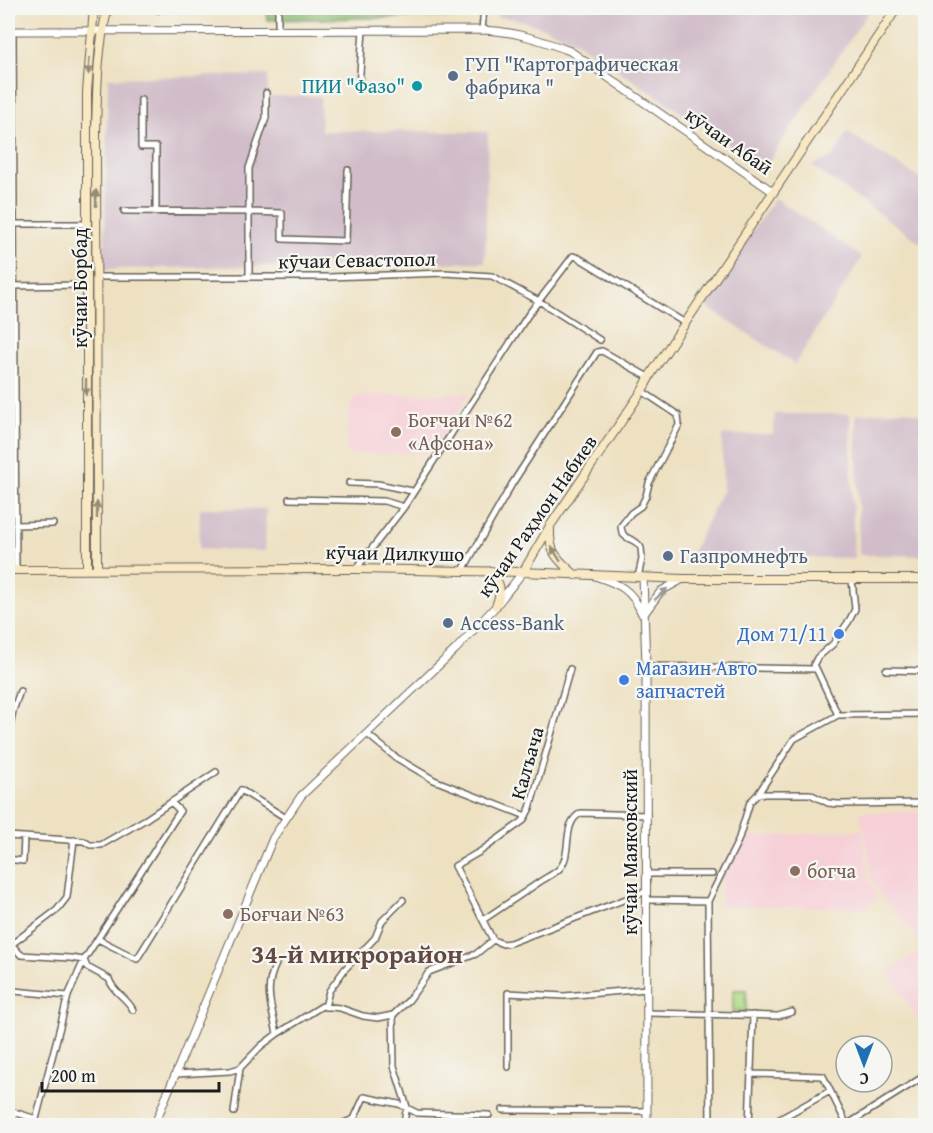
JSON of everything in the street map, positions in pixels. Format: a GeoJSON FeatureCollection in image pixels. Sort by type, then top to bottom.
{"type":"FeatureCollection","features":[{"type":"Feature","properties":{"kind":"main road","name":"кӯчаи Борбад"},"geometry":{"type":"LineString","coordinates":[[87,569],[87,92],[94,8]]}},
{"type":"Feature","properties":{"kind":"main road","name":"кӯчаи Борбад"},"geometry":{"type":"LineString","coordinates":[[97,569],[96,132],[98,66],[102,30],[108,8]]}},
{"type":"Feature","properties":{"kind":"main road","name":"кӯчаи Раҳмон Набиев"},"geometry":{"type":"LineString","coordinates":[[523,572],[550,526],[642,392],[685,323],[897,8]]}},
{"type":"Feature","properties":{"kind":"main road"},"geometry":{"type":"LineString","coordinates":[[550,526],[552,550],[575,575]]}},
{"type":"Feature","properties":{"kind":"main road","name":"кӯчаи Дилкушо"},"geometry":{"type":"LineString","coordinates":[[12,570],[463,570],[683,579],[926,579]]}},
{"type":"Feature","properties":{"kind":"main road"},"geometry":{"type":"LineString","coordinates":[[491,571],[501,586],[501,594],[496,606]]}},
{"type":"Feature","properties":{"kind":"street"},"geometry":{"type":"LineString","coordinates":[[278,8],[278,30]]}},
{"type":"Feature","properties":{"kind":"street"},"geometry":{"type":"LineString","coordinates":[[482,30],[484,8]]}},
{"type":"Feature","properties":{"kind":"street","name":"кӯчаи Абаӣ"},"geometry":{"type":"LineString","coordinates":[[10,31],[91,29],[501,30],[534,37],[570,51],[772,192]]}},
{"type":"Feature","properties":{"kind":"street"},"geometry":{"type":"LineString","coordinates":[[360,87],[363,30]]}},
{"type":"Feature","properties":{"kind":"street"},"geometry":{"type":"LineString","coordinates":[[10,31],[15,224],[15,525],[12,570]]}},
{"type":"Feature","properties":{"kind":"street"},"geometry":{"type":"LineString","coordinates":[[249,275],[249,168],[266,118],[266,93]]}},
{"type":"Feature","properties":{"kind":"street"},"geometry":{"type":"LineString","coordinates":[[141,100],[141,147],[156,147],[156,212]]}},
{"type":"Feature","properties":{"kind":"street"},"geometry":{"type":"LineString","coordinates":[[124,211],[282,213],[282,239],[346,241],[348,170]]}},
{"type":"Feature","properties":{"kind":"street"},"geometry":{"type":"LineString","coordinates":[[8,224],[86,224]]}},
{"type":"Feature","properties":{"kind":"street"},"geometry":{"type":"LineString","coordinates":[[356,569],[404,507],[412,491],[539,301],[573,256],[685,323]]}},
{"type":"Feature","properties":{"kind":"street","name":"кӯчаи Севастопол"},"geometry":{"type":"LineString","coordinates":[[96,277],[249,275],[328,277],[445,273],[492,276],[539,301],[600,340]]}},
{"type":"Feature","properties":{"kind":"street"},"geometry":{"type":"LineString","coordinates":[[8,286],[86,285]]}},
{"type":"Feature","properties":{"kind":"street"},"geometry":{"type":"LineString","coordinates":[[463,570],[512,484],[597,352],[602,351],[650,378]]}},
{"type":"Feature","properties":{"kind":"street"},"geometry":{"type":"LineString","coordinates":[[641,577],[642,548],[634,540],[625,538],[621,526],[631,513],[641,506],[649,483],[679,425],[678,415],[642,392]]}},
{"type":"Feature","properties":{"kind":"street"},"geometry":{"type":"LineString","coordinates":[[349,483],[385,485],[412,491]]}},
{"type":"Feature","properties":{"kind":"street"},"geometry":{"type":"LineString","coordinates":[[289,499],[384,501],[404,507]]}},
{"type":"Feature","properties":{"kind":"street"},"geometry":{"type":"LineString","coordinates":[[8,501],[15,501]]}},
{"type":"Feature","properties":{"kind":"street"},"geometry":{"type":"LineString","coordinates":[[15,525],[53,524]]}},
{"type":"Feature","properties":{"kind":"street","name":"кӯчаи Раҳмон Набиев"},"geometry":{"type":"LineString","coordinates":[[154,1125],[273,838],[286,818],[301,796],[440,665],[496,606],[523,572]]}},
{"type":"Feature","properties":{"kind":"street"},"geometry":{"type":"LineString","coordinates":[[593,576],[618,584],[629,592],[644,616],[661,591],[683,579]]}},
{"type":"Feature","properties":{"kind":"street","name":"кӯчаи Маяковский"},"geometry":{"type":"LineString","coordinates":[[641,577],[646,666],[647,1125]]}},
{"type":"Feature","properties":{"kind":"street"},"geometry":{"type":"LineString","coordinates":[[838,715],[814,664],[817,658],[833,644],[855,609],[852,580]]}},
{"type":"Feature","properties":{"kind":"street"},"geometry":{"type":"LineString","coordinates":[[646,666],[816,669]]}},
{"type":"Feature","properties":{"kind":"street","name":"Калъача"},"geometry":{"type":"LineString","coordinates":[[493,940],[455,866],[506,834],[526,816],[570,669]]}},
{"type":"Feature","properties":{"kind":"street"},"geometry":{"type":"LineString","coordinates":[[886,670],[926,671]]}},
{"type":"Feature","properties":{"kind":"street"},"geometry":{"type":"LineString","coordinates":[[8,736],[20,691]]}},
{"type":"Feature","properties":{"kind":"street"},"geometry":{"type":"LineString","coordinates":[[710,1125],[708,901],[738,841],[750,802],[758,794],[794,739],[838,715],[926,714]]}},
{"type":"Feature","properties":{"kind":"street"},"geometry":{"type":"LineString","coordinates":[[367,734],[395,757],[434,780],[526,816]]}},
{"type":"Feature","properties":{"kind":"street"},"geometry":{"type":"LineString","coordinates":[[8,836],[74,840],[84,841],[90,845],[101,845],[216,772]]}},
{"type":"Feature","properties":{"kind":"street"},"geometry":{"type":"LineString","coordinates":[[98,939],[137,959],[241,790],[286,818]]}},
{"type":"Feature","properties":{"kind":"street"},"geometry":{"type":"LineString","coordinates":[[758,794],[810,794],[828,803],[838,804],[926,803]]}},
{"type":"Feature","properties":{"kind":"street"},"geometry":{"type":"LineString","coordinates":[[8,1125],[14,1113],[36,1119],[68,996],[84,960],[180,811],[171,802]]}},
{"type":"Feature","properties":{"kind":"street"},"geometry":{"type":"LineString","coordinates":[[483,920],[560,868],[567,852],[567,840],[573,818],[580,813],[647,815]]}},
{"type":"Feature","properties":{"kind":"street"},"geometry":{"type":"LineString","coordinates":[[8,859],[23,861],[24,837]]}},
{"type":"Feature","properties":{"kind":"street"},"geometry":{"type":"LineString","coordinates":[[74,840],[67,897],[57,910],[10,946],[21,955],[84,960]]}},
{"type":"Feature","properties":{"kind":"street"},"geometry":{"type":"LineString","coordinates":[[647,874],[711,873]]}},
{"type":"Feature","properties":{"kind":"street"},"geometry":{"type":"LineString","coordinates":[[176,1074],[230,1071],[240,1068],[261,1046],[277,1034],[325,1007],[340,1008],[363,1016],[378,1018],[393,1015],[409,999],[429,972],[476,954],[493,940],[503,944],[510,943],[647,891]]}},
{"type":"Feature","properties":{"kind":"street"},"geometry":{"type":"LineString","coordinates":[[325,1007],[329,991],[345,969],[375,938],[382,921],[403,900]]}},
{"type":"Feature","properties":{"kind":"street"},"geometry":{"type":"LineString","coordinates":[[647,900],[708,901]]}},
{"type":"Feature","properties":{"kind":"street"},"geometry":{"type":"LineString","coordinates":[[84,960],[87,967],[109,979],[112,988],[128,1000],[133,1010]]}},
{"type":"Feature","properties":{"kind":"street"},"geometry":{"type":"LineString","coordinates":[[276,964],[269,978],[268,988],[277,1034]]}},
{"type":"Feature","properties":{"kind":"street"},"geometry":{"type":"LineString","coordinates":[[508,1067],[508,993],[564,996],[647,989]]}},
{"type":"Feature","properties":{"kind":"street"},"geometry":{"type":"LineString","coordinates":[[14,991],[68,996]]}},
{"type":"Feature","properties":{"kind":"street"},"geometry":{"type":"LineString","coordinates":[[647,1013],[778,1016],[792,1012]]}},
{"type":"Feature","properties":{"kind":"street"},"geometry":{"type":"LineString","coordinates":[[393,1015],[394,1066],[407,1107],[403,1125]]}},
{"type":"Feature","properties":{"kind":"street"},"geometry":{"type":"LineString","coordinates":[[749,1125],[753,1015]]}},
{"type":"Feature","properties":{"kind":"street"},"geometry":{"type":"LineString","coordinates":[[234,1112],[240,1068]]}},
{"type":"Feature","properties":{"kind":"street"},"geometry":{"type":"LineString","coordinates":[[751,1074],[823,1076],[846,1125],[926,1075]]}},
{"type":"Feature","properties":{"kind":"street"},"geometry":{"type":"LineString","coordinates":[[771,1124],[830,1091]]}},
{"type":"Feature","properties":{"kind":"street"},"geometry":{"type":"LineString","coordinates":[[344,1125],[354,1119],[364,1097],[407,1107],[417,1113],[489,1115]]}},
{"type":"Feature","properties":{"kind":"street"},"geometry":{"type":"LineString","coordinates":[[503,1110],[647,1111]]}},
{"type":"Feature","properties":{"kind":"shaded area"},"geometry":{"type":"Polygon","coordinates":[[[498,8],[871,8],[764,168],[576,42],[548,29],[516,19],[497,17],[498,8]]]}},
{"type":"Feature","properties":{"kind":"shaded area"},"geometry":{"type":"Polygon","coordinates":[[[268,75],[268,96],[320,96],[321,131],[488,132],[485,262],[104,269],[108,78],[268,75]]]}},
{"type":"Feature","properties":{"kind":"shaded area"},"geometry":{"type":"Polygon","coordinates":[[[847,132],[925,182],[925,246],[812,166],[834,156],[847,132]]]}},
{"type":"Feature","properties":{"kind":"shaded area"},"geometry":{"type":"Polygon","coordinates":[[[775,198],[862,257],[795,364],[702,304],[775,198]]]}},
{"type":"Feature","properties":{"kind":"shaded area","name":"Боғчаи №62 «Афсона»"},"geometry":{"type":"Polygon","coordinates":[[[470,393],[431,453],[347,454],[348,411],[355,396],[470,393]]]}},
{"type":"Feature","properties":{"kind":"shaded area"},"geometry":{"type":"Polygon","coordinates":[[[906,410],[925,416],[925,556],[859,555],[856,414],[906,410]]]}},
{"type":"Feature","properties":{"kind":"shaded area"},"geometry":{"type":"Polygon","coordinates":[[[775,414],[850,414],[854,558],[690,557],[723,489],[722,435],[773,434],[775,414]]]}},
{"type":"Feature","properties":{"kind":"shaded area"},"geometry":{"type":"Polygon","coordinates":[[[200,508],[266,509],[265,551],[199,549],[200,508]]]}},
{"type":"Feature","properties":{"kind":"shaded area"},"geometry":{"type":"Polygon","coordinates":[[[859,812],[925,812],[925,951],[911,930],[882,897],[871,878],[866,838],[859,812]]]}},
{"type":"Feature","properties":{"kind":"shaded area","name":"богча"},"geometry":{"type":"Polygon","coordinates":[[[863,830],[868,878],[878,897],[865,908],[720,906],[724,863],[742,838],[863,830]]]}},
{"type":"Feature","properties":{"kind":"shaded area"},"geometry":{"type":"Polygon","coordinates":[[[923,950],[926,953],[925,1030],[887,971],[923,950]]]}},
{"type":"Feature","properties":{"kind":"green space"},"geometry":{"type":"Polygon","coordinates":[[[267,8],[474,8],[474,16],[267,20],[267,8]]]}},
{"type":"Feature","properties":{"kind":"green space"},"geometry":{"type":"Polygon","coordinates":[[[733,990],[746,990],[746,1011],[733,1011],[733,990]]]}},
{"type":"Feature","properties":{"kind":"place","name":"ГУП \"Картографическая фабрика \""},"geometry":{"type":"Point","coordinates":[453,76]}},
{"type":"Feature","properties":{"kind":"place","name":"ПИИ \"Фазо\""},"geometry":{"type":"Point","coordinates":[417,86]}},
{"type":"Feature","properties":{"kind":"place","name":"Боғчаи №62 «Афсона»"},"geometry":{"type":"Point","coordinates":[396,432]}},
{"type":"Feature","properties":{"kind":"place","name":"Газпромнефть"},"geometry":{"type":"Point","coordinates":[668,556]}},
{"type":"Feature","properties":{"kind":"place","name":"Access-Bank"},"geometry":{"type":"Point","coordinates":[448,623]}},
{"type":"Feature","properties":{"kind":"place","name":"Дом 71/11"},"geometry":{"type":"Point","coordinates":[839,634]}},
{"type":"Feature","properties":{"kind":"place","name":"Магазин Авто запчастей"},"geometry":{"type":"Point","coordinates":[624,680]}},
{"type":"Feature","properties":{"kind":"place","name":"богча"},"geometry":{"type":"Point","coordinates":[795,871]}},
{"type":"Feature","properties":{"kind":"place","name":"Боғчаи №63"},"geometry":{"type":"Point","coordinates":[228,914]}},
{"type":"Feature","properties":{"kind":"district","name":"34-й микрорайон"},"geometry":{"type":"Point","coordinates":[357,954]}}]}
